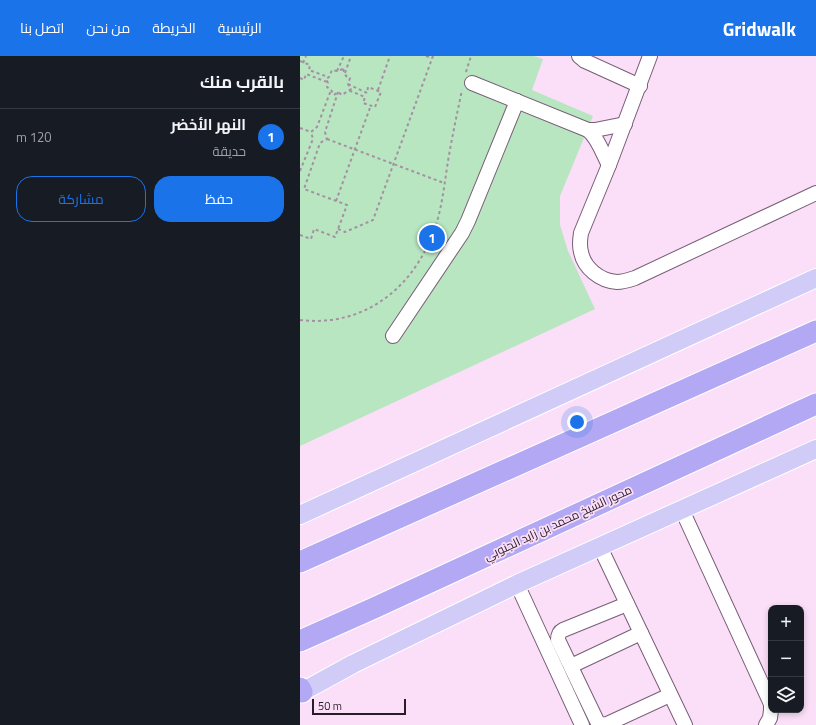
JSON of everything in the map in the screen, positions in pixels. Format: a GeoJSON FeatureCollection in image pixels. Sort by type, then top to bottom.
{"type":"FeatureCollection","features":[{"type":"Feature","properties":{"kind":"highway"},"geometry":{"type":"LineString","coordinates":[[300,562],[816,331]]}},
{"type":"Feature","properties":{"kind":"highway","name":"محور الشيخ محمد بن زايد الجنوبي"},"geometry":{"type":"LineString","coordinates":[[300,641],[816,404]]}},
{"type":"Feature","properties":{"kind":"main road"},"geometry":{"type":"LineString","coordinates":[[300,515],[816,278]]}},
{"type":"Feature","properties":{"kind":"main road"},"geometry":{"type":"LineString","coordinates":[[301,691],[517,584],[816,449]]}},
{"type":"Feature","properties":{"kind":"street"},"geometry":{"type":"LineString","coordinates":[[579,56],[584,61],[600,61],[640,86]]}},
{"type":"Feature","properties":{"kind":"street"},"geometry":{"type":"LineString","coordinates":[[650,56],[640,86],[581,233],[579,243],[581,253],[584,262],[590,270],[606,280],[616,282],[635,278],[816,193]]}},
{"type":"Feature","properties":{"kind":"street"},"geometry":{"type":"LineString","coordinates":[[467,81],[588,130],[592,133],[608,165]]}},
{"type":"Feature","properties":{"kind":"street"},"geometry":{"type":"LineString","coordinates":[[393,336],[468,221],[517,101]]}},
{"type":"Feature","properties":{"kind":"street"},"geometry":{"type":"LineString","coordinates":[[588,130],[625,124]]}},
{"type":"Feature","properties":{"kind":"street"},"geometry":{"type":"LineString","coordinates":[[682,510],[768,697]]}},
{"type":"Feature","properties":{"kind":"street"},"geometry":{"type":"LineString","coordinates":[[600,547],[685,725]]}},
{"type":"Feature","properties":{"kind":"street"},"geometry":{"type":"LineString","coordinates":[[517,584],[582,725]]}},
{"type":"Feature","properties":{"kind":"street"},"geometry":{"type":"LineString","coordinates":[[627,604],[560,631],[558,640],[570,666],[596,719],[600,724],[607,724],[670,695]]}},
{"type":"Feature","properties":{"kind":"street"},"geometry":{"type":"LineString","coordinates":[[570,666],[641,633]]}},
{"type":"Feature","properties":{"kind":"street"},"geometry":{"type":"LineString","coordinates":[[766,725],[770,718],[771,713]]}},
{"type":"Feature","properties":{"kind":"path"},"geometry":{"type":"LineString","coordinates":[[303,63],[306,56]]}},
{"type":"Feature","properties":{"kind":"path"},"geometry":{"type":"LineString","coordinates":[[337,71],[344,56]]}},
{"type":"Feature","properties":{"kind":"path"},"geometry":{"type":"LineString","coordinates":[[345,73],[351,56]]}},
{"type":"Feature","properties":{"kind":"path"},"geometry":{"type":"LineString","coordinates":[[348,90],[365,97],[363,103],[375,107],[381,92],[378,90],[390,56]]}},
{"type":"Feature","properties":{"kind":"path"},"geometry":{"type":"LineString","coordinates":[[338,229],[345,232],[373,220],[433,57],[426,56]]}},
{"type":"Feature","properties":{"kind":"path"},"geometry":{"type":"LineString","coordinates":[[300,320],[322,321],[362,312],[385,299],[395,291],[405,282],[416,267],[425,251],[438,219],[453,131],[467,81],[470,56]]}},
{"type":"Feature","properties":{"kind":"path"},"geometry":{"type":"LineString","coordinates":[[300,61],[310,65],[309,70],[329,77]]}},
{"type":"Feature","properties":{"kind":"path"},"geometry":{"type":"LineString","coordinates":[[343,69],[346,76],[350,78],[348,84],[351,89],[342,95],[338,92],[334,95],[327,87],[328,83],[326,79],[329,77],[332,70],[337,71],[343,69]]}},
{"type":"Feature","properties":{"kind":"path"},"geometry":{"type":"LineString","coordinates":[[300,78],[304,80],[306,74],[328,83]]}},
{"type":"Feature","properties":{"kind":"path"},"geometry":{"type":"LineString","coordinates":[[348,84],[366,93],[368,87],[378,90]]}},
{"type":"Feature","properties":{"kind":"path"},"geometry":{"type":"LineString","coordinates":[[311,132],[317,127],[331,90]]}},
{"type":"Feature","properties":{"kind":"path"},"geometry":{"type":"LineString","coordinates":[[338,92],[324,132],[327,139],[444,182]]}},
{"type":"Feature","properties":{"kind":"path"},"geometry":{"type":"LineString","coordinates":[[336,201],[371,105]]}},
{"type":"Feature","properties":{"kind":"path"},"geometry":{"type":"LineString","coordinates":[[300,128],[311,132]]}},
{"type":"Feature","properties":{"kind":"path"},"geometry":{"type":"LineString","coordinates":[[300,171],[313,139],[311,132]]}},
{"type":"Feature","properties":{"kind":"path"},"geometry":{"type":"LineString","coordinates":[[300,235],[310,239],[314,229],[335,237],[347,205],[304,190],[320,143],[327,139]]}},
{"type":"Feature","properties":{"kind":"green space"},"geometry":{"type":"Polygon","coordinates":[[[300,56],[534,56],[543,59],[532,90],[593,116],[560,196],[560,225],[568,251],[595,309],[300,446],[300,56]]]}},
{"type":"Feature","properties":{"kind":"place","name":"النهر الأخضر"},"geometry":{"type":"Point","coordinates":[432,238]}}]}
